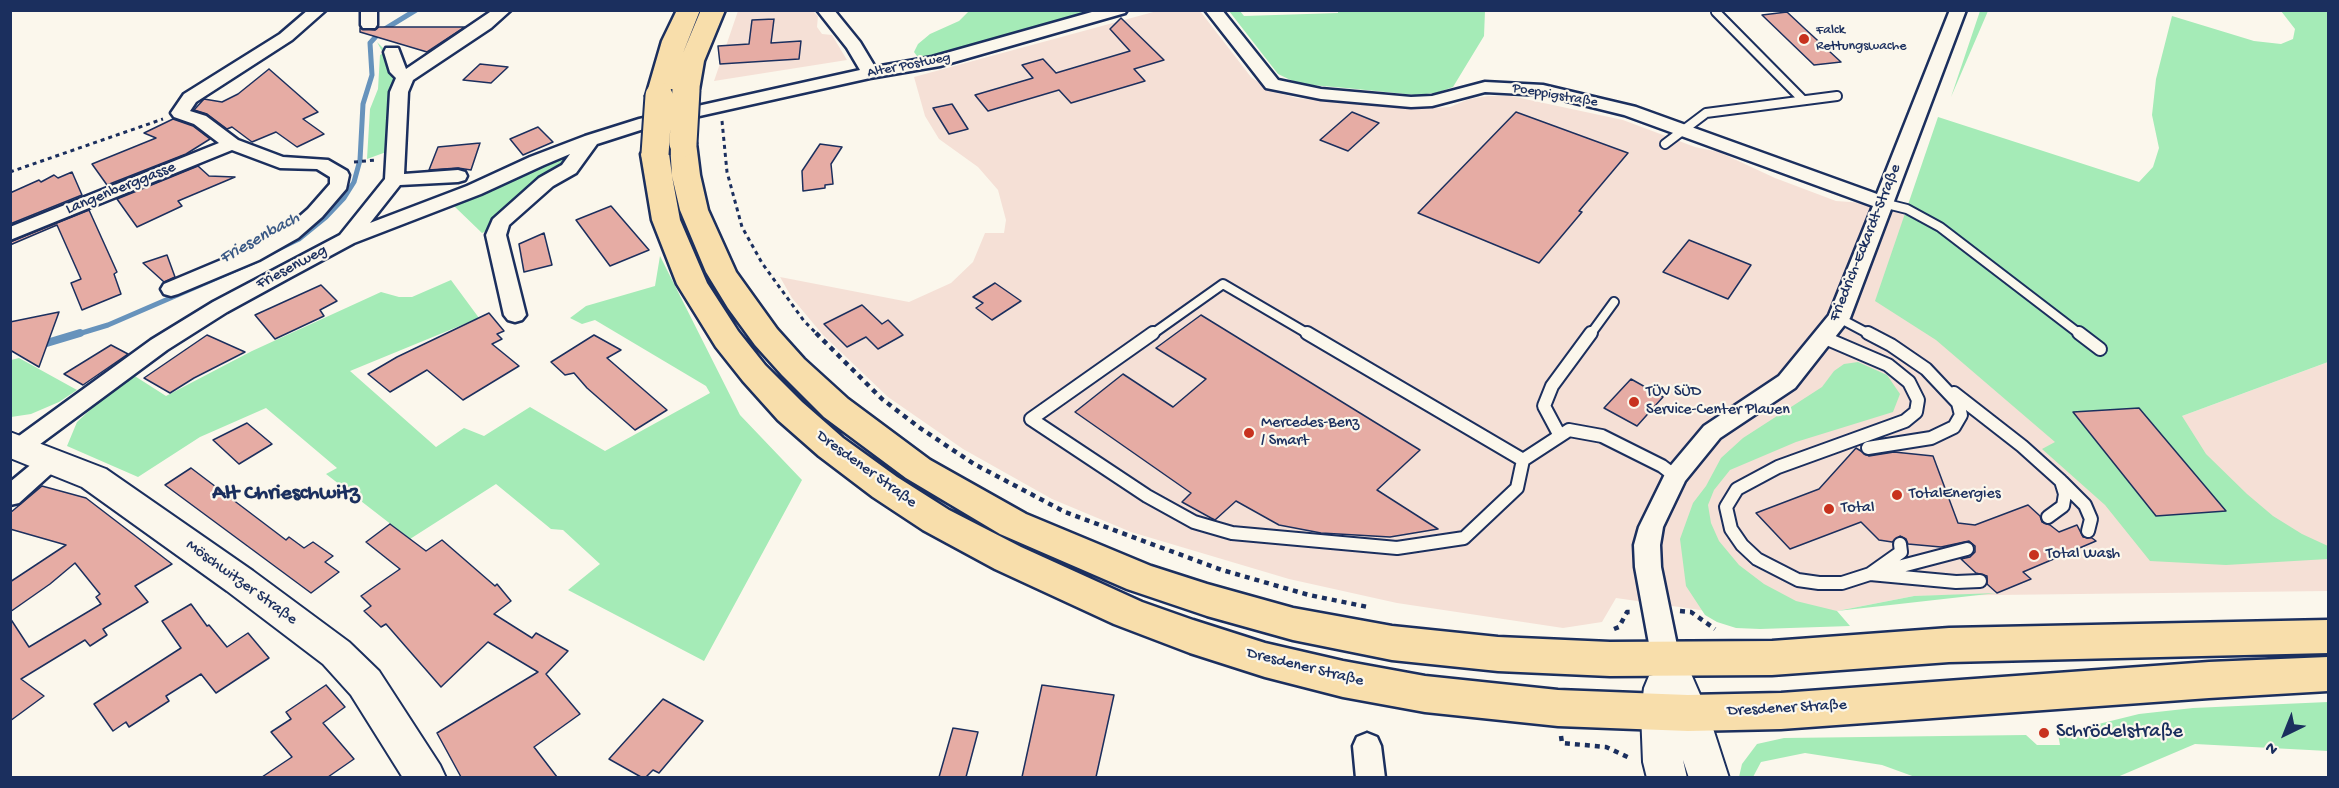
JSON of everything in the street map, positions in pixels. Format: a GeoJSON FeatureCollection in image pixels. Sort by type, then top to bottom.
{"type":"FeatureCollection","features":[{"type":"Feature","properties":{"kind":"main road","name":"Dresdener Straße"},"geometry":{"type":"LineString","coordinates":[[689,10],[674,41],[659,96],[655,123],[669,148],[666,220],[677,252],[692,284],[727,339],[754,373],[790,411],[831,447],[885,487],[936,520],[1008,558],[1128,613],[1264,660],[1343,679],[1425,694],[1558,708],[1675,712],[1781,711],[2209,680],[2328,674]]}},
{"type":"Feature","properties":{"kind":"main road"},"geometry":{"type":"LineString","coordinates":[[713,10],[692,61],[690,100],[669,148],[686,175],[694,210],[708,244],[739,301],[766,337],[793,368],[836,408],[884,445],[956,493],[1013,524],[1140,578],[1293,624],[1392,643],[1498,654],[1666,660],[1772,658],[1949,645],[2328,637]]}},
{"type":"Feature","properties":{"kind":"main road","name":"Möschwitzer Straße"},"geometry":{"type":"LineString","coordinates":[[15,445],[94,477],[336,653],[365,683],[426,777]]}},
{"type":"Feature","properties":{"kind":"main road"},"geometry":{"type":"LineString","coordinates":[[1666,660],[1675,712],[1709,777]]}},
{"type":"Feature","properties":{"kind":"main road"},"geometry":{"type":"LineString","coordinates":[[1651,769],[1664,762],[1675,712]]}},
{"type":"Feature","properties":{"kind":"street"},"geometry":{"type":"LineString","coordinates":[[171,289],[252,255],[291,234],[315,213],[339,185],[340,175],[321,164],[280,162],[232,144],[217,130],[200,120],[180,113],[190,98],[286,37],[318,10]]}},
{"type":"Feature","properties":{"kind":"street"},"geometry":{"type":"LineString","coordinates":[[347,239],[394,180],[399,92],[405,77],[485,25],[503,10]]}},
{"type":"Feature","properties":{"kind":"street"},"geometry":{"type":"LineString","coordinates":[[825,10],[854,46],[870,73]]}},
{"type":"Feature","properties":{"kind":"street","name":"Alter Postweg"},"geometry":{"type":"LineString","coordinates":[[690,100],[720,105],[870,73],[934,62],[1119,10]]}},
{"type":"Feature","properties":{"kind":"street","name":"Poeppigstraße"},"geometry":{"type":"LineString","coordinates":[[1213,10],[1272,84],[1292,89],[1411,102],[1432,101],[1485,87],[1517,87],[1580,98],[1630,111],[1683,129],[1883,203]]}},
{"type":"Feature","properties":{"kind":"street","name":"Friedrich-Eckardt-Straße"},"geometry":{"type":"LineString","coordinates":[[1666,660],[1648,567],[1647,545],[1651,527],[1675,476],[1712,432],[1787,382],[1839,318],[1958,10]]}},
{"type":"Feature","properties":{"kind":"street"},"geometry":{"type":"LineString","coordinates":[[392,52],[399,72],[405,77]]}},
{"type":"Feature","properties":{"kind":"street","name":"Friesenweg"},"geometry":{"type":"LineString","coordinates":[[15,445],[159,345],[220,308],[347,239],[474,190],[537,161],[690,100]]}},
{"type":"Feature","properties":{"kind":"street"},"geometry":{"type":"LineString","coordinates":[[515,315],[496,235],[500,223],[546,182],[569,169],[591,140]]}},
{"type":"Feature","properties":{"kind":"street","name":"Langenberggasse"},"geometry":{"type":"LineString","coordinates":[[10,234],[232,144]]}},
{"type":"Feature","properties":{"kind":"street"},"geometry":{"type":"LineString","coordinates":[[394,180],[458,176]]}},
{"type":"Feature","properties":{"kind":"street"},"geometry":{"type":"LineString","coordinates":[[10,496],[52,459]]}},
{"type":"Feature","properties":{"kind":"street"},"geometry":{"type":"LineString","coordinates":[[1367,746],[1371,777]]}},
{"type":"Feature","properties":{"kind":"lane"},"geometry":{"type":"LineString","coordinates":[[1716,12],[1803,100]]}},
{"type":"Feature","properties":{"kind":"lane"},"geometry":{"type":"LineString","coordinates":[[1665,144],[1706,112],[1837,96]]}},
{"type":"Feature","properties":{"kind":"lane"},"geometry":{"type":"LineString","coordinates":[[1883,203],[1907,209],[1940,227],[2100,349]]}},
{"type":"Feature","properties":{"kind":"lane"},"geometry":{"type":"LineString","coordinates":[[1524,460],[1223,284],[1031,419],[1147,496],[1194,522],[1232,532],[1339,544],[1397,548],[1464,538],[1517,488],[1524,460],[1569,430],[1602,436],[1662,466],[1675,476]]}},
{"type":"Feature","properties":{"kind":"lane"},"geometry":{"type":"LineString","coordinates":[[1560,436],[1544,406],[1552,386],[1614,302]]}},
{"type":"Feature","properties":{"kind":"lane"},"geometry":{"type":"LineString","coordinates":[[1839,318],[1901,351],[2022,446],[2085,505],[2091,519],[2088,531]]}},
{"type":"Feature","properties":{"kind":"lane"},"geometry":{"type":"LineString","coordinates":[[1825,338],[1888,365],[1909,382],[1918,400],[1916,412],[1905,421],[1778,467],[1737,489],[1726,507],[1731,529],[1756,559],[1798,580],[1819,584],[1842,583],[1967,549]]}},
{"type":"Feature","properties":{"kind":"lane"},"geometry":{"type":"LineString","coordinates":[[1868,448],[1931,438],[1954,427],[1961,415],[1958,404],[1943,385]]}},
{"type":"Feature","properties":{"kind":"lane"},"geometry":{"type":"LineString","coordinates":[[2048,517],[2063,506],[2065,494],[2061,481]]}},
{"type":"Feature","properties":{"kind":"lane"},"geometry":{"type":"LineString","coordinates":[[1870,574],[1901,552],[1900,544]]}},
{"type":"Feature","properties":{"kind":"lane"},"geometry":{"type":"LineString","coordinates":[[1870,574],[1956,582],[1980,581]]}},
{"type":"Feature","properties":{"kind":"path"},"geometry":{"type":"LineString","coordinates":[[720,105],[727,172],[742,227]]}},
{"type":"Feature","properties":{"kind":"path"},"geometry":{"type":"LineString","coordinates":[[10,172],[180,113]]}},
{"type":"Feature","properties":{"kind":"path"},"geometry":{"type":"LineString","coordinates":[[347,162],[377,160]]}},
{"type":"Feature","properties":{"kind":"path"},"geometry":{"type":"LineString","coordinates":[[1562,743],[1606,747],[1651,769]]}},
{"type":"Feature","properties":{"kind":"shaded area"},"geometry":{"type":"Polygon","coordinates":[[[738,11],[813,11],[818,16],[817,27],[822,34],[832,35],[847,60],[714,81],[738,11]]]}},
{"type":"Feature","properties":{"kind":"shaded area"},"geometry":{"type":"Polygon","coordinates":[[[1157,11],[1200,11],[1251,77],[1271,91],[1297,98],[1418,109],[1450,107],[1469,99],[1488,96],[1511,96],[1623,120],[1695,147],[1719,152],[1775,178],[1836,201],[1909,206],[2182,416],[2328,362],[2328,591],[1914,596],[1837,611],[1749,617],[1616,598],[1602,622],[1563,628],[1397,603],[1289,579],[1131,532],[1052,499],[963,449],[888,397],[823,335],[792,298],[780,277],[909,302],[951,283],[973,262],[985,233],[1004,233],[1006,220],[998,190],[978,167],[939,139],[925,116],[914,77],[1157,11]]]}},
{"type":"Feature","properties":{"kind":"green space"},"geometry":{"type":"Polygon","coordinates":[[[1338,10],[1485,11],[1484,36],[1453,87],[1436,93],[1415,95],[1299,84],[1278,74],[1229,11],[1240,11],[1244,16],[1338,13],[1338,10]]]}},
{"type":"Feature","properties":{"kind":"green space"},"geometry":{"type":"Polygon","coordinates":[[[969,11],[1111,11],[963,53],[922,59],[917,56],[914,52],[918,44],[930,34],[959,21],[969,11]]]}},
{"type":"Feature","properties":{"kind":"green space"},"geometry":{"type":"Polygon","coordinates":[[[1980,11],[1988,11],[1951,97],[1980,11]]]}},
{"type":"Feature","properties":{"kind":"green space"},"geometry":{"type":"Polygon","coordinates":[[[2281,11],[2328,11],[2328,362],[2182,416],[2206,454],[2273,516],[2302,534],[2328,546],[2328,559],[2226,565],[2150,561],[2105,505],[2042,449],[2055,442],[1936,340],[1875,301],[1938,117],[2139,182],[2153,167],[2159,148],[2152,115],[2156,79],[2172,16],[2254,41],[2281,44],[2293,39],[2295,29],[2281,11]]]}},
{"type":"Feature","properties":{"kind":"green space"},"geometry":{"type":"Polygon","coordinates":[[[377,42],[388,53],[396,83],[389,151],[367,159],[370,109],[378,89],[380,55],[383,53],[377,42]]]}},
{"type":"Feature","properties":{"kind":"green space"},"geometry":{"type":"Polygon","coordinates":[[[560,159],[566,162],[564,167],[503,209],[493,228],[482,233],[454,206],[397,228],[560,159]]]}},
{"type":"Feature","properties":{"kind":"green space"},"geometry":{"type":"Polygon","coordinates":[[[660,256],[740,415],[802,480],[704,661],[568,590],[600,564],[563,530],[551,529],[496,484],[410,539],[326,474],[337,468],[266,408],[200,437],[138,477],[67,446],[77,422],[130,373],[166,396],[252,351],[381,292],[399,297],[412,297],[451,280],[479,318],[350,371],[436,447],[464,428],[484,436],[530,407],[605,451],[710,393],[706,386],[595,320],[582,324],[570,318],[586,306],[655,286],[660,256]]]}},
{"type":"Feature","properties":{"kind":"green space"},"geometry":{"type":"Polygon","coordinates":[[[19,358],[77,390],[59,402],[31,414],[11,417],[11,360],[19,358]]]}},
{"type":"Feature","properties":{"kind":"green space"},"geometry":{"type":"Polygon","coordinates":[[[1858,362],[1887,375],[1900,394],[1893,412],[1796,442],[1730,470],[1714,490],[1708,505],[1711,523],[1719,541],[1739,565],[1764,584],[1796,601],[1837,611],[1850,626],[1760,629],[1736,628],[1717,622],[1705,615],[1686,586],[1680,539],[1693,503],[1706,486],[1721,458],[1743,438],[1822,387],[1834,371],[1844,364],[1858,362]]]}},
{"type":"Feature","properties":{"kind":"green space"},"geometry":{"type":"Polygon","coordinates":[[[1997,593],[1837,611],[1914,596],[1997,593]]]}},
{"type":"Feature","properties":{"kind":"green space"},"geometry":{"type":"Polygon","coordinates":[[[2328,702],[2328,751],[2195,744],[2115,778],[1915,777],[1882,765],[1805,753],[1761,762],[1753,777],[1739,777],[1742,764],[1757,744],[1784,738],[2026,735],[2037,745],[2060,745],[2058,734],[2139,714],[2193,708],[2328,702]]]}},
{"type":"Feature","properties":{"kind":"building"},"geometry":{"type":"Polygon","coordinates":[[[1787,12],[1841,62],[1814,65],[1762,15],[1787,12]]]}},
{"type":"Feature","properties":{"kind":"building"},"geometry":{"type":"Polygon","coordinates":[[[1121,18],[1164,60],[1134,69],[1145,81],[1071,103],[1059,90],[988,111],[975,95],[1033,78],[1022,65],[1043,59],[1056,73],[1130,51],[1110,29],[1121,18]]]}},
{"type":"Feature","properties":{"kind":"building"},"geometry":{"type":"Polygon","coordinates":[[[774,19],[771,43],[801,41],[799,59],[720,64],[718,46],[749,44],[752,20],[774,19]]]}},
{"type":"Feature","properties":{"kind":"building"},"geometry":{"type":"Polygon","coordinates":[[[379,27],[465,27],[427,52],[360,32],[360,28],[375,30],[379,27]]]}},
{"type":"Feature","properties":{"kind":"building"},"geometry":{"type":"Polygon","coordinates":[[[480,64],[508,67],[491,83],[463,80],[480,64]]]}},
{"type":"Feature","properties":{"kind":"building"},"geometry":{"type":"Polygon","coordinates":[[[269,69],[318,112],[303,119],[324,134],[297,147],[276,132],[252,142],[232,127],[227,129],[207,114],[194,110],[204,99],[222,102],[238,94],[269,69]]]}},
{"type":"Feature","properties":{"kind":"building"},"geometry":{"type":"Polygon","coordinates":[[[952,104],[968,129],[949,134],[933,108],[952,104]]]}},
{"type":"Feature","properties":{"kind":"building"},"geometry":{"type":"Polygon","coordinates":[[[1352,112],[1379,123],[1348,151],[1320,140],[1352,112]]]}},
{"type":"Feature","properties":{"kind":"building"},"geometry":{"type":"Polygon","coordinates":[[[1516,112],[1628,153],[1539,263],[1418,213],[1516,112]]]}},
{"type":"Feature","properties":{"kind":"building"},"geometry":{"type":"Polygon","coordinates":[[[173,119],[193,126],[210,139],[186,154],[107,185],[92,164],[156,138],[144,133],[173,119]]]}},
{"type":"Feature","properties":{"kind":"building"},"geometry":{"type":"Polygon","coordinates":[[[538,127],[553,142],[523,155],[510,139],[538,127]]]}},
{"type":"Feature","properties":{"kind":"building"},"geometry":{"type":"Polygon","coordinates":[[[480,143],[471,170],[458,168],[429,170],[438,147],[480,143]]]}},
{"type":"Feature","properties":{"kind":"building"},"geometry":{"type":"Polygon","coordinates":[[[820,144],[842,147],[831,164],[833,184],[825,185],[825,188],[803,191],[802,171],[820,144]]]}},
{"type":"Feature","properties":{"kind":"building"},"geometry":{"type":"Polygon","coordinates":[[[198,166],[209,176],[235,177],[178,201],[182,206],[137,227],[117,199],[198,166]]]}},
{"type":"Feature","properties":{"kind":"building"},"geometry":{"type":"Polygon","coordinates":[[[72,172],[82,195],[10,224],[10,193],[39,180],[41,182],[54,175],[58,178],[72,172]]]}},
{"type":"Feature","properties":{"kind":"building"},"geometry":{"type":"Polygon","coordinates":[[[611,206],[649,250],[610,266],[576,220],[611,206]]]}},
{"type":"Feature","properties":{"kind":"building"},"geometry":{"type":"Polygon","coordinates":[[[89,210],[117,272],[114,274],[121,294],[82,310],[71,283],[81,279],[57,225],[10,245],[10,242],[89,210]]]}},
{"type":"Feature","properties":{"kind":"building"},"geometry":{"type":"Polygon","coordinates":[[[544,233],[552,265],[524,272],[519,244],[544,233]]]}},
{"type":"Feature","properties":{"kind":"building"},"geometry":{"type":"Polygon","coordinates":[[[1689,240],[1751,265],[1728,299],[1663,272],[1689,240]]]}},
{"type":"Feature","properties":{"kind":"building"},"geometry":{"type":"Polygon","coordinates":[[[167,255],[175,277],[164,282],[143,263],[167,255]]]}},
{"type":"Feature","properties":{"kind":"building"},"geometry":{"type":"Polygon","coordinates":[[[995,283],[1021,301],[992,320],[976,308],[983,303],[973,297],[995,283]]]}},
{"type":"Feature","properties":{"kind":"building"},"geometry":{"type":"Polygon","coordinates":[[[321,285],[337,301],[320,310],[324,316],[275,339],[255,315],[321,285]]]}},
{"type":"Feature","properties":{"kind":"building"},"geometry":{"type":"Polygon","coordinates":[[[862,305],[882,324],[888,320],[903,335],[878,349],[866,337],[847,347],[824,324],[862,305]]]}},
{"type":"Feature","properties":{"kind":"building"},"geometry":{"type":"Polygon","coordinates":[[[59,312],[39,367],[10,350],[10,322],[59,312]]]}},
{"type":"Feature","properties":{"kind":"building"},"geometry":{"type":"Polygon","coordinates":[[[489,313],[504,331],[497,334],[502,339],[492,344],[519,366],[463,400],[427,370],[390,392],[368,374],[397,357],[489,313]]]}},
{"type":"Feature","properties":{"kind":"building","name":"Mercedes-Benz / Smart"},"geometry":{"type":"Polygon","coordinates":[[[1201,315],[1420,450],[1377,490],[1438,529],[1390,537],[1321,533],[1279,525],[1236,501],[1215,520],[1182,502],[1191,493],[1075,412],[1123,374],[1173,407],[1206,379],[1156,348],[1201,315]]]}},
{"type":"Feature","properties":{"kind":"building"},"geometry":{"type":"Polygon","coordinates":[[[207,335],[245,352],[170,393],[144,378],[207,335]]]}},
{"type":"Feature","properties":{"kind":"building"},"geometry":{"type":"Polygon","coordinates":[[[594,335],[621,350],[607,358],[667,410],[635,430],[587,388],[574,373],[565,375],[551,362],[594,335]]]}},
{"type":"Feature","properties":{"kind":"building"},"geometry":{"type":"Polygon","coordinates":[[[111,345],[128,354],[83,385],[64,374],[111,345]]]}},
{"type":"Feature","properties":{"kind":"building","name":"TÜV SÜD Service-Center Plauen"},"geometry":{"type":"Polygon","coordinates":[[[1631,379],[1663,397],[1637,426],[1604,408],[1631,379]]]}},
{"type":"Feature","properties":{"kind":"building"},"geometry":{"type":"Polygon","coordinates":[[[2139,408],[2226,511],[2156,516],[2073,412],[2139,408]]]}},
{"type":"Feature","properties":{"kind":"building"},"geometry":{"type":"Polygon","coordinates":[[[247,423],[272,444],[239,464],[213,440],[247,423]]]}},
{"type":"Feature","properties":{"kind":"building"},"geometry":{"type":"Polygon","coordinates":[[[1856,448],[1869,456],[1894,452],[1933,456],[1958,523],[1975,525],[2028,505],[2040,516],[2042,522],[2059,532],[2077,525],[2083,537],[2096,541],[2023,572],[2031,579],[1997,593],[1987,584],[1987,576],[1976,573],[1961,559],[1970,557],[1975,552],[1975,546],[1969,541],[1941,547],[1908,544],[1906,539],[1900,536],[1892,542],[1879,540],[1861,522],[1790,549],[1756,513],[1819,489],[1856,448]]]}},
{"type":"Feature","properties":{"kind":"building"},"geometry":{"type":"Polygon","coordinates":[[[191,468],[286,540],[289,537],[304,548],[313,542],[333,556],[325,562],[339,572],[311,593],[165,485],[191,468]]]}},
{"type":"Feature","properties":{"kind":"building"},"geometry":{"type":"Polygon","coordinates":[[[42,486],[86,498],[172,564],[135,586],[148,602],[103,629],[107,635],[90,646],[85,640],[21,679],[44,696],[10,721],[10,618],[29,647],[101,604],[96,597],[100,594],[75,563],[10,612],[10,582],[66,545],[10,529],[10,513],[42,486]]]}},
{"type":"Feature","properties":{"kind":"building"},"geometry":{"type":"Polygon","coordinates":[[[390,524],[426,551],[442,540],[495,586],[497,584],[511,601],[494,614],[532,638],[536,633],[568,651],[546,674],[580,714],[534,747],[557,777],[461,777],[437,733],[538,672],[488,642],[441,687],[386,624],[381,627],[364,611],[371,606],[361,596],[400,569],[366,542],[390,524]]]}},
{"type":"Feature","properties":{"kind":"building"},"geometry":{"type":"Polygon","coordinates":[[[191,604],[207,626],[209,625],[227,647],[248,633],[269,658],[216,693],[201,674],[166,696],[169,701],[129,727],[126,722],[113,731],[94,704],[181,648],[162,621],[191,604]]]}},
{"type":"Feature","properties":{"kind":"building"},"geometry":{"type":"Polygon","coordinates":[[[326,685],[345,707],[323,723],[354,759],[328,777],[262,777],[292,757],[271,732],[291,719],[286,712],[326,685]]]}},
{"type":"Feature","properties":{"kind":"building"},"geometry":{"type":"Polygon","coordinates":[[[1042,685],[1114,695],[1096,777],[1022,777],[1042,685]]]}},
{"type":"Feature","properties":{"kind":"building"},"geometry":{"type":"Polygon","coordinates":[[[663,699],[703,721],[659,773],[653,770],[646,777],[641,777],[609,759],[663,699]]]}},
{"type":"Feature","properties":{"kind":"building"},"geometry":{"type":"Polygon","coordinates":[[[953,728],[978,732],[966,777],[939,777],[953,728]]]}},
{"type":"Feature","properties":{"kind":"waterway","name":"Friesenbach"},"geometry":{"type":"LineString","coordinates":[[268,254],[299,239],[326,217],[344,198],[354,182],[360,160],[363,104],[372,75],[370,43],[380,32],[416,10]]}},
{"type":"Feature","properties":{"kind":"waterway","name":"Friesenbach"},"geometry":{"type":"LineString","coordinates":[[75,335],[108,325],[256,261]]}},
{"type":"Feature","properties":{"kind":"waterway","name":"Friesenbach"},"geometry":{"type":"LineString","coordinates":[[40,345],[80,333]]}},
{"type":"Feature","properties":{"kind":"place","name":"Falck Rettungswache"},"geometry":{"type":"Point","coordinates":[1804,39]}},
{"type":"Feature","properties":{"kind":"place","name":"TÜV SÜD Service-Center Plauen"},"geometry":{"type":"Point","coordinates":[1634,402]}},
{"type":"Feature","properties":{"kind":"place","name":"Mercedes-Benz / Smart"},"geometry":{"type":"Point","coordinates":[1249,433]}},
{"type":"Feature","properties":{"kind":"place","name":"TotalEnergies"},"geometry":{"type":"Point","coordinates":[1897,495]}},
{"type":"Feature","properties":{"kind":"place","name":"Total"},"geometry":{"type":"Point","coordinates":[1829,509]}},
{"type":"Feature","properties":{"kind":"place","name":"Total Wash"},"geometry":{"type":"Point","coordinates":[2034,555]}},
{"type":"Feature","properties":{"kind":"place","name":"Schrödelstraße"},"geometry":{"type":"Point","coordinates":[2044,733]}},
{"type":"Feature","properties":{"kind":"district","name":"Alt Chrieschwitz"},"geometry":{"type":"Point","coordinates":[286,495]}}]}
